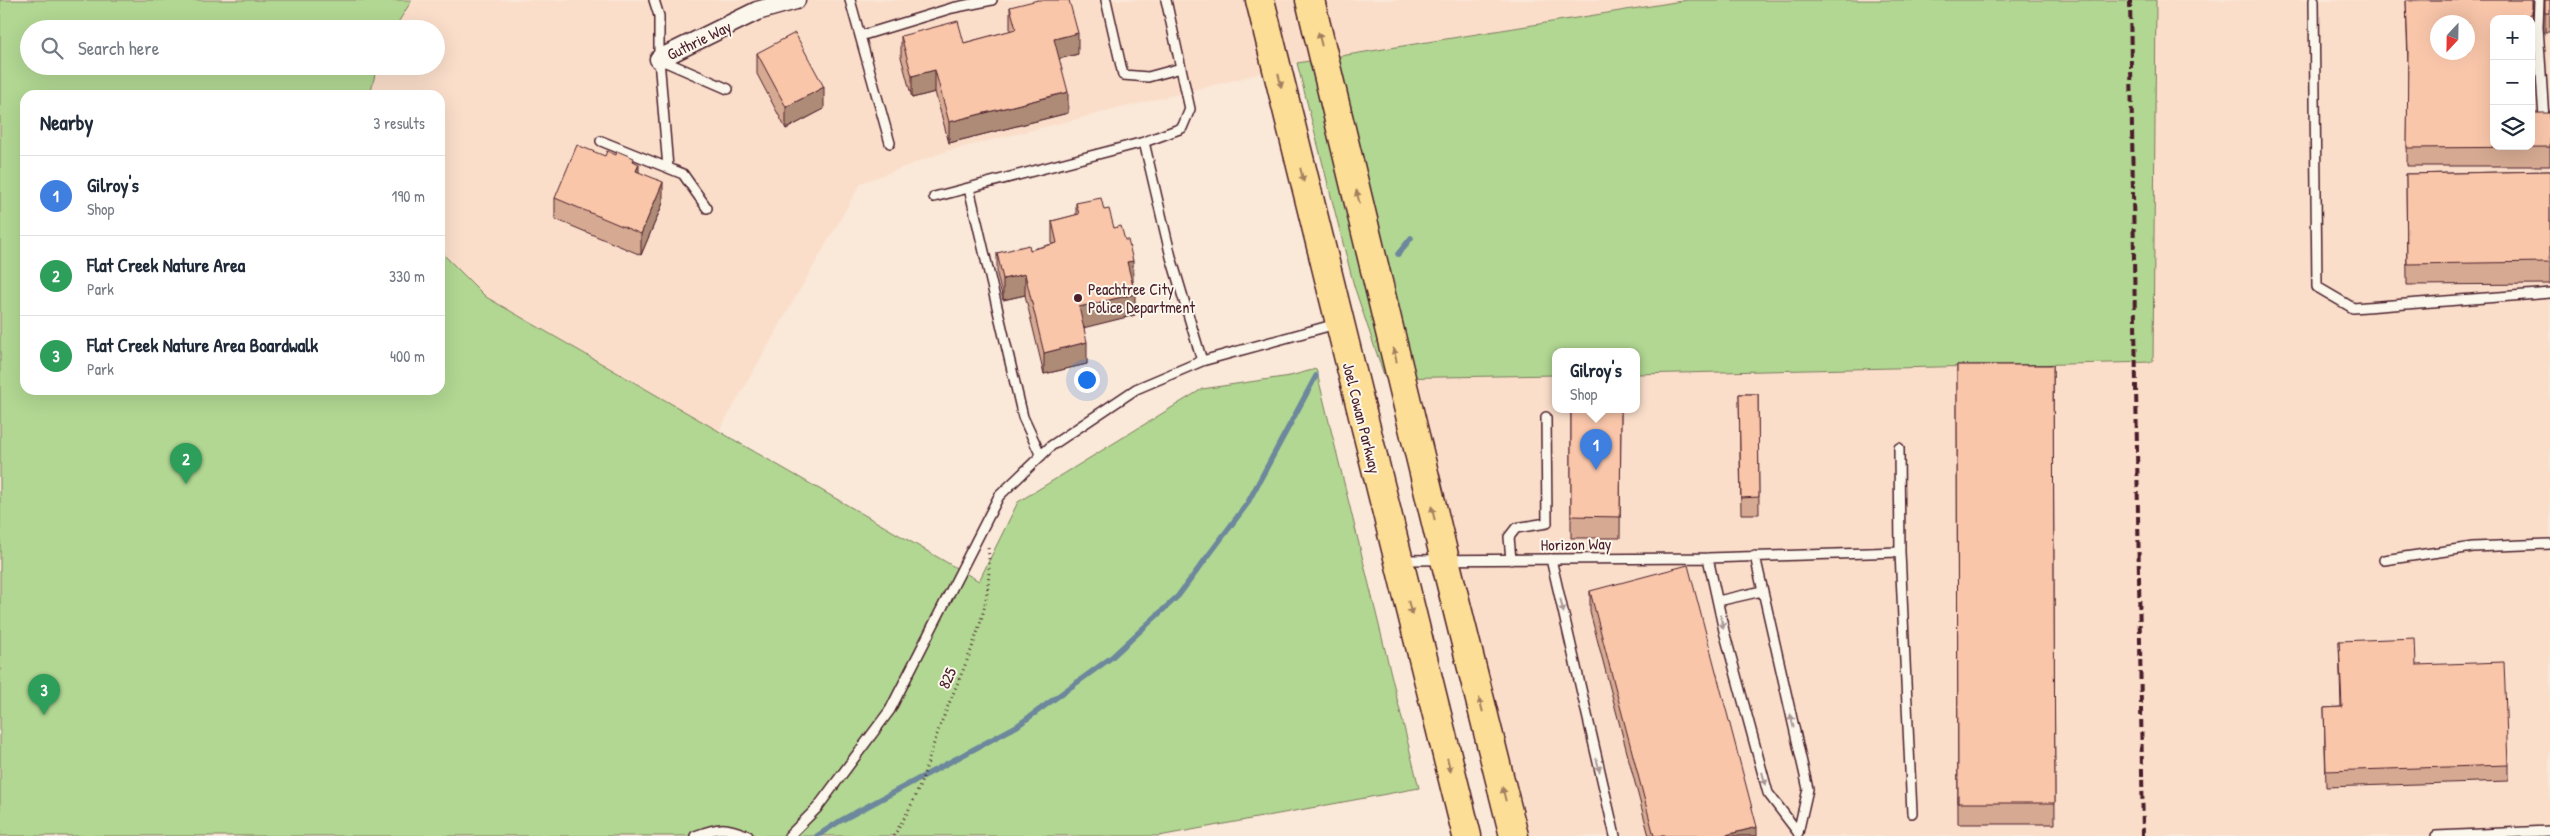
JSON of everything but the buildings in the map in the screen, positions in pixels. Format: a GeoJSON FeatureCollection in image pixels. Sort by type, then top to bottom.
{"type":"FeatureCollection","features":[{"type":"Feature","properties":{"kind":"main road","name":"Joel Cowan Parkway"},"geometry":{"type":"LineString","coordinates":[[1260,0],[1467,836]]}},
{"type":"Feature","properties":{"kind":"main road"},"geometry":{"type":"LineString","coordinates":[[1310,0],[1445,560],[1514,836]]}},
{"type":"Feature","properties":{"kind":"street","name":"Guthrie Way"},"geometry":{"type":"LineString","coordinates":[[659,59],[757,11],[796,0]]}},
{"type":"Feature","properties":{"kind":"lane"},"geometry":{"type":"LineString","coordinates":[[654,0],[659,16],[659,59],[668,168]]}},
{"type":"Feature","properties":{"kind":"lane"},"geometry":{"type":"LineString","coordinates":[[850,0],[890,143]]}},
{"type":"Feature","properties":{"kind":"lane"},"geometry":{"type":"LineString","coordinates":[[860,36],[952,8],[992,0]]}},
{"type":"Feature","properties":{"kind":"lane"},"geometry":{"type":"LineString","coordinates":[[1106,0],[1123,75],[1148,77],[1181,68]]}},
{"type":"Feature","properties":{"kind":"lane"},"geometry":{"type":"LineString","coordinates":[[934,197],[1144,142],[1182,128],[1190,109],[1166,0]]}},
{"type":"Feature","properties":{"kind":"lane"},"geometry":{"type":"LineString","coordinates":[[2314,0],[2317,287],[2353,308],[2550,293]]}},
{"type":"Feature","properties":{"kind":"lane"},"geometry":{"type":"LineString","coordinates":[[2539,0],[2538,27],[2544,119],[2550,119]]}},
{"type":"Feature","properties":{"kind":"lane"},"geometry":{"type":"LineString","coordinates":[[659,59],[728,89]]}},
{"type":"Feature","properties":{"kind":"lane"},"geometry":{"type":"LineString","coordinates":[[601,141],[668,168],[687,178],[707,208]]}},
{"type":"Feature","properties":{"kind":"lane"},"geometry":{"type":"LineString","coordinates":[[1144,142],[1171,257],[1202,361]]}},
{"type":"Feature","properties":{"kind":"lane"},"geometry":{"type":"LineString","coordinates":[[969,188],[1023,417],[1041,456]]}},
{"type":"Feature","properties":{"kind":"lane"},"geometry":{"type":"LineString","coordinates":[[789,836],[817,808],[890,710],[1000,496],[1051,446],[1136,389],[1202,361],[1339,323]]}},
{"type":"Feature","properties":{"kind":"lane"},"geometry":{"type":"LineString","coordinates":[[1511,560],[1509,537],[1516,528],[1547,524],[1546,417]]}},
{"type":"Feature","properties":{"kind":"lane"},"geometry":{"type":"LineString","coordinates":[[1899,448],[1900,552],[1912,813]]}},
{"type":"Feature","properties":{"kind":"lane"},"geometry":{"type":"LineString","coordinates":[[2384,560],[2473,547],[2550,544]]}},
{"type":"Feature","properties":{"kind":"lane","name":"Horizon Way"},"geometry":{"type":"LineString","coordinates":[[1398,560],[1708,558],[1900,552]]}},
{"type":"Feature","properties":{"kind":"lane"},"geometry":{"type":"LineString","coordinates":[[1755,556],[1808,789],[1798,834]]}},
{"type":"Feature","properties":{"kind":"lane"},"geometry":{"type":"LineString","coordinates":[[1708,558],[1768,794],[1798,834]]}},
{"type":"Feature","properties":{"kind":"lane"},"geometry":{"type":"LineString","coordinates":[[1551,559],[1615,836]]}},
{"type":"Feature","properties":{"kind":"lane"},"geometry":{"type":"LineString","coordinates":[[1718,601],[1762,591]]}},
{"type":"Feature","properties":{"kind":"lane"},"geometry":{"type":"LineString","coordinates":[[695,836],[717,827],[733,829],[748,836]]}},
{"type":"Feature","properties":{"kind":"lane"},"geometry":{"type":"LineString","coordinates":[[2436,836],[2550,831]]}},
{"type":"Feature","properties":{"kind":"path","name":"825"},"geometry":{"type":"LineString","coordinates":[[894,836],[916,796],[943,716],[972,651],[985,612],[991,570],[986,522]]}},
{"type":"Feature","properties":{"kind":"shaded area"},"geometry":{"type":"Polygon","coordinates":[[[412,0],[1687,0],[1297,63],[947,151],[861,183],[719,431],[486,297],[445,276],[445,90],[357,90],[366,75],[445,75],[445,20],[400,20],[412,0]]]}},
{"type":"Feature","properties":{"kind":"shaded area"},"geometry":{"type":"Polygon","coordinates":[[[2156,0],[2550,0],[2550,836],[1501,836],[1386,378],[1552,375],[1552,413],[1640,413],[1640,374],[2152,362],[2156,0]]]}},
{"type":"Feature","properties":{"kind":"green space"},"geometry":{"type":"Polygon","coordinates":[[[0,0],[412,0],[400,20],[20,20],[20,75],[375,75],[371,90],[20,90],[20,395],[445,395],[445,256],[486,297],[979,581],[1018,502],[1202,389],[1290,376],[1316,369],[1419,788],[1159,836],[0,836],[0,0]]]}},
{"type":"Feature","properties":{"kind":"green space"},"geometry":{"type":"Polygon","coordinates":[[[1688,0],[2156,0],[2153,362],[1640,374],[1640,348],[1552,348],[1552,375],[1385,378],[1354,286],[1297,63],[1688,0]]]}},
{"type":"Feature","properties":{"kind":"waterway"},"geometry":{"type":"LineString","coordinates":[[1398,254],[1411,238]]}},
{"type":"Feature","properties":{"kind":"waterway"},"geometry":{"type":"LineString","coordinates":[[817,836],[840,821],[1017,726],[1112,657],[1178,596],[1247,504],[1316,376]]}},
{"type":"Feature","properties":{"kind":"railway"},"geometry":{"type":"LineString","coordinates":[[2130,0],[2143,836]]}},
{"type":"Feature","properties":{"kind":"place","name":"Peachtree City Police Department"},"geometry":{"type":"Point","coordinates":[1078,298]}},
{"type":"Feature","properties":{"kind":"place","name":"Gilroy's"},"geometry":{"type":"Point","coordinates":[1596,470]}},
{"type":"Feature","properties":{"kind":"place","name":"Flat Creek Nature Area"},"geometry":{"type":"Point","coordinates":[186,484]}},
{"type":"Feature","properties":{"kind":"place","name":"Flat Creek Nature Area Boardwalk"},"geometry":{"type":"Point","coordinates":[44,715]}}]}
